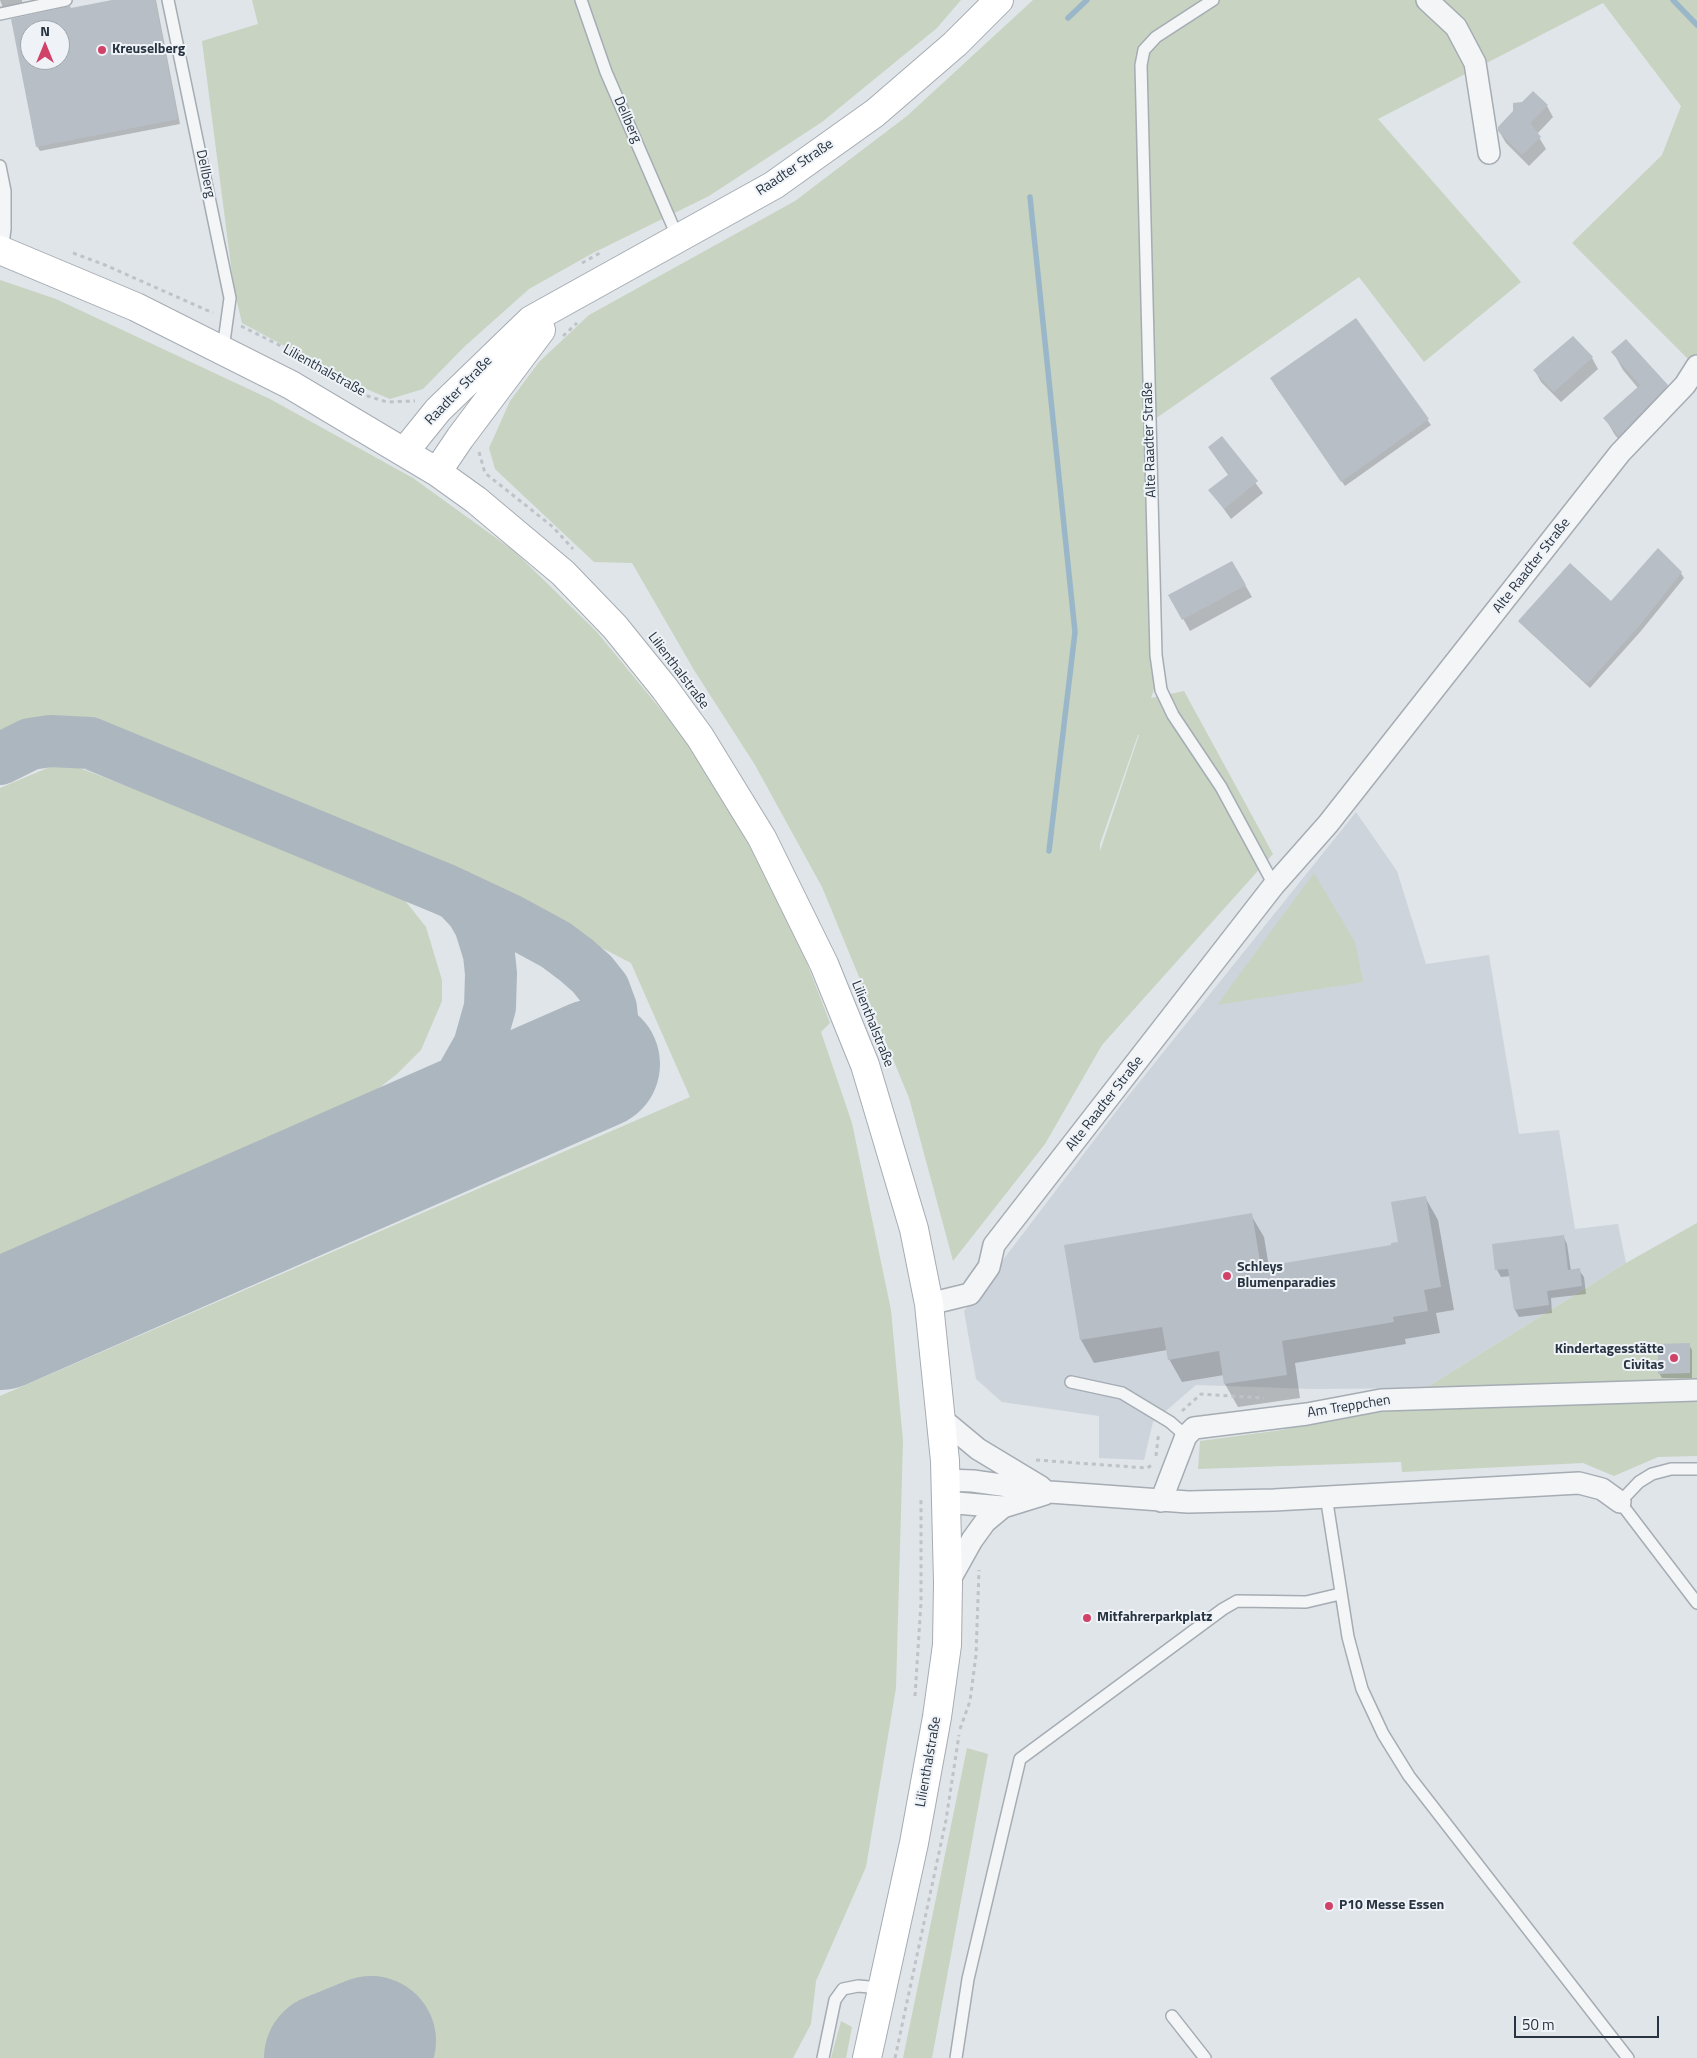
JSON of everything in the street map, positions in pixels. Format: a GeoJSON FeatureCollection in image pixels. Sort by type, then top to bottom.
{"type":"FeatureCollection","features":[{"type":"Feature","properties":{"kind":"main road","name":"Raadter Straße"},"geometry":{"type":"LineString","coordinates":[[405,451],[433,416],[530,320],[567,302],[774,185],[875,113],[955,44],[999,0]]}},
{"type":"Feature","properties":{"kind":"main road","name":"Lilienthalstraße"},"geometry":{"type":"LineString","coordinates":[[1,250],[136,307],[223,349],[291,385],[405,451],[437,472],[563,573],[615,628],[665,688],[700,737],[762,838],[824,964],[865,1065],[914,1229],[929,1304],[942,1419],[937,1492],[948,1583],[946,1644],[938,1717],[914,1843],[867,2058]]}},
{"type":"Feature","properties":{"kind":"main road","name":"Raadter Straße"},"geometry":{"type":"LineString","coordinates":[[437,472],[530,342],[567,302]]}},
{"type":"Feature","properties":{"kind":"street"},"geometry":{"type":"LineString","coordinates":[[1427,0],[1456,27],[1475,63],[1489,153]]}},
{"type":"Feature","properties":{"kind":"street","name":"Alte Raadter Straße"},"geometry":{"type":"LineString","coordinates":[[929,1304],[970,1294],[989,1267],[994,1245],[1274,885],[1328,824],[1620,453],[1685,385],[1697,366]]}},
{"type":"Feature","properties":{"kind":"street","name":"Am Treppchen"},"geometry":{"type":"LineString","coordinates":[[1186,1436],[1194,1428],[1307,1414],[1381,1400],[1697,1390]]}},
{"type":"Feature","properties":{"kind":"street"},"geometry":{"type":"LineString","coordinates":[[942,1419],[978,1449],[1050,1492]]}},
{"type":"Feature","properties":{"kind":"street"},"geometry":{"type":"LineString","coordinates":[[1161,1501],[1186,1436]]}},
{"type":"Feature","properties":{"kind":"street"},"geometry":{"type":"LineString","coordinates":[[937,1492],[973,1481],[1050,1492],[1161,1501],[1226,1501],[1579,1482],[1602,1489],[1620,1502]]}},
{"type":"Feature","properties":{"kind":"street"},"geometry":{"type":"LineString","coordinates":[[937,1492],[1003,1507]]}},
{"type":"Feature","properties":{"kind":"street"},"geometry":{"type":"LineString","coordinates":[[948,1583],[980,1528],[1003,1507],[1050,1492]]}},
{"type":"Feature","properties":{"kind":"lane"},"geometry":{"type":"LineString","coordinates":[[0,14],[66,0]]}},
{"type":"Feature","properties":{"kind":"lane","name":"Dellberg"},"geometry":{"type":"LineString","coordinates":[[168,0],[230,298],[223,349]]}},
{"type":"Feature","properties":{"kind":"lane","name":"Dellberg"},"geometry":{"type":"LineString","coordinates":[[581,0],[606,72],[678,238]]}},
{"type":"Feature","properties":{"kind":"lane","name":"Alte Raadter Straße"},"geometry":{"type":"LineString","coordinates":[[1213,0],[1156,37],[1144,50],[1141,65],[1156,655],[1162,690],[1173,714],[1221,787],[1274,885]]}},
{"type":"Feature","properties":{"kind":"lane"},"geometry":{"type":"LineString","coordinates":[[0,166],[5,191],[5,228],[1,250]]}},
{"type":"Feature","properties":{"kind":"lane"},"geometry":{"type":"LineString","coordinates":[[1071,1382],[1122,1392],[1170,1422],[1186,1436]]}},
{"type":"Feature","properties":{"kind":"lane"},"geometry":{"type":"LineString","coordinates":[[1697,1469],[1670,1469],[1652,1474],[1639,1482],[1620,1502],[1697,1603]]}},
{"type":"Feature","properties":{"kind":"lane"},"geometry":{"type":"LineString","coordinates":[[1326,1496],[1348,1638],[1362,1689],[1383,1734],[1409,1776],[1628,2058]]}},
{"type":"Feature","properties":{"kind":"lane"},"geometry":{"type":"LineString","coordinates":[[956,2058],[968,1980],[1020,1759],[1223,1608],[1237,1602],[1306,1602],[1340,1594]]}},
{"type":"Feature","properties":{"kind":"lane"},"geometry":{"type":"LineString","coordinates":[[823,2058],[835,2000],[843,1989],[858,1986],[881,1988]]}},
{"type":"Feature","properties":{"kind":"lane"},"geometry":{"type":"LineString","coordinates":[[1172,2016],[1205,2058]]}},
{"type":"Feature","properties":{"kind":"path","name":"Lilienthalstraße"},"geometry":{"type":"LineString","coordinates":[[68,252],[104,265],[228,320],[294,353],[361,394],[387,402],[414,400],[433,416]]}},
{"type":"Feature","properties":{"kind":"path"},"geometry":{"type":"LineString","coordinates":[[460,438],[479,452],[484,472],[553,527],[580,556]]}},
{"type":"Feature","properties":{"kind":"path"},"geometry":{"type":"LineString","coordinates":[[1032,1460],[1147,1468],[1155,1464],[1158,1438],[1170,1422],[1201,1394],[1268,1398]]}},
{"type":"Feature","properties":{"kind":"path","name":"Lilienthalstraße"},"geometry":{"type":"LineString","coordinates":[[914,1705],[921,1603],[937,1492]]}},
{"type":"Feature","properties":{"kind":"shaded area"},"geometry":{"type":"Polygon","coordinates":[[[1356,812],[1397,871],[1426,964],[1489,955],[1519,1134],[1559,1130],[1575,1229],[1618,1224],[1626,1263],[1426,1388],[1312,1389],[1196,1385],[1153,1422],[1144,1460],[1099,1458],[1099,1416],[1002,1402],[976,1379],[964,1311],[1121,1105],[1356,812]]]}},
{"type":"Feature","properties":{"kind":"green space"},"geometry":{"type":"Polygon","coordinates":[[[252,0],[961,0],[937,28],[822,122],[709,196],[593,253],[529,289],[464,347],[423,389],[390,399],[357,385],[242,323],[234,289],[202,41],[258,24],[252,0]]]}},
{"type":"Feature","properties":{"kind":"green space"},"geometry":{"type":"Polygon","coordinates":[[[1033,0],[1697,0],[1697,368],[1572,243],[1662,155],[1681,106],[1603,3],[1378,119],[1521,282],[1424,362],[1359,277],[1155,419],[1146,105],[1154,689],[1151,698],[1184,691],[1273,854],[1102,1045],[1045,1144],[953,1261],[909,1098],[822,887],[755,765],[694,670],[632,563],[594,562],[495,469],[489,448],[510,401],[539,362],[589,315],[795,201],[907,116],[1033,0]],[[1139,735],[1100,844],[1100,851],[1139,735]]]}},
{"type":"Feature","properties":{"kind":"green space"},"geometry":{"type":"Polygon","coordinates":[[[0,280],[56,299],[270,399],[413,478],[514,551],[596,631],[691,746],[754,854],[805,958],[830,1023],[821,1032],[852,1123],[891,1310],[903,1441],[896,1688],[866,1867],[816,1981],[811,2024],[793,2058],[0,2058],[0,1396],[690,1097],[631,963],[412,850],[93,723],[40,719],[0,737],[0,280]]]}},
{"type":"Feature","properties":{"kind":"green space"},"geometry":{"type":"Polygon","coordinates":[[[50,767],[77,767],[372,880],[403,898],[426,927],[442,980],[442,1001],[421,1050],[397,1074],[370,1095],[0,1255],[0,788],[50,767]]]}},
{"type":"Feature","properties":{"kind":"green space"},"geometry":{"type":"Polygon","coordinates":[[[1314,873],[1355,942],[1363,982],[1217,1005],[1314,873]]]}},
{"type":"Feature","properties":{"kind":"green space"},"geometry":{"type":"Polygon","coordinates":[[[1697,1223],[1697,1381],[1426,1388],[1626,1263],[1697,1223]]]}},
{"type":"Feature","properties":{"kind":"green space"},"geometry":{"type":"Polygon","coordinates":[[[1697,1401],[1697,1456],[1658,1457],[1614,1476],[1583,1463],[1402,1472],[1401,1462],[1198,1469],[1200,1441],[1282,1430],[1375,1408],[1697,1401]]]}},
{"type":"Feature","properties":{"kind":"green space"},"geometry":{"type":"Polygon","coordinates":[[[967,1748],[988,1754],[932,2058],[903,2058],[967,1748]]]}},
{"type":"Feature","properties":{"kind":"green space"},"geometry":{"type":"Polygon","coordinates":[[[841,2021],[852,2027],[846,2058],[831,2058],[841,2021]]]}},
{"type":"Feature","properties":{"kind":"building"},"geometry":{"type":"Polygon","coordinates":[[[112,0],[155,0],[178,119],[36,147],[21,70],[70,70],[70,20],[20,20],[20,65],[11,19],[70,6],[71,8],[112,0]]]}},
{"type":"Feature","properties":{"kind":"building"},"geometry":{"type":"Polygon","coordinates":[[[1533,91],[1548,105],[1530,123],[1541,137],[1522,155],[1498,131],[1498,127],[1513,111],[1513,103],[1522,102],[1533,91]]]}},
{"type":"Feature","properties":{"kind":"building"},"geometry":{"type":"Polygon","coordinates":[[[1356,318],[1429,419],[1341,482],[1270,378],[1356,318]]]}},
{"type":"Feature","properties":{"kind":"building"},"geometry":{"type":"Polygon","coordinates":[[[1573,336],[1593,357],[1554,392],[1533,370],[1573,336]]]}},
{"type":"Feature","properties":{"kind":"building"},"geometry":{"type":"Polygon","coordinates":[[[1626,339],[1668,385],[1619,436],[1603,418],[1640,385],[1611,352],[1626,339]]]}},
{"type":"Feature","properties":{"kind":"building"},"geometry":{"type":"Polygon","coordinates":[[[1222,436],[1258,481],[1224,509],[1208,490],[1229,474],[1208,447],[1222,436]]]}},
{"type":"Feature","properties":{"kind":"building"},"geometry":{"type":"Polygon","coordinates":[[[1658,548],[1682,572],[1639,626],[1587,684],[1518,621],[1570,563],[1611,601],[1658,548]]]}},
{"type":"Feature","properties":{"kind":"building"},"geometry":{"type":"Polygon","coordinates":[[[1232,561],[1246,585],[1182,620],[1168,595],[1232,561]]]}},
{"type":"Feature","properties":{"kind":"building","name":"Schleys Blumenparadies"},"geometry":{"type":"Polygon","coordinates":[[[1426,1196],[1441,1287],[1424,1290],[1428,1311],[1393,1317],[1394,1322],[1282,1341],[1287,1375],[1224,1384],[1219,1351],[1168,1360],[1162,1327],[1080,1340],[1064,1245],[1252,1213],[1261,1267],[1391,1245],[1391,1243],[1398,1242],[1391,1202],[1426,1196]]]}},
{"type":"Feature","properties":{"kind":"building"},"geometry":{"type":"Polygon","coordinates":[[[1564,1235],[1568,1270],[1580,1268],[1582,1286],[1547,1291],[1549,1305],[1514,1310],[1508,1269],[1495,1270],[1492,1244],[1564,1235]]]}},
{"type":"Feature","properties":{"kind":"building","name":"Kindertagesstätte Civitas"},"geometry":{"type":"Polygon","coordinates":[[[1690,1343],[1690,1373],[1658,1374],[1658,1344],[1690,1343]]]}},
{"type":"Feature","properties":{"kind":"waterway"},"geometry":{"type":"LineString","coordinates":[[1068,18],[1087,0]]}},
{"type":"Feature","properties":{"kind":"waterway"},"geometry":{"type":"LineString","coordinates":[[1673,0],[1697,25]]}},
{"type":"Feature","properties":{"kind":"waterway"},"geometry":{"type":"LineString","coordinates":[[1030,197],[1075,632],[1049,851]]}},
{"type":"Feature","properties":{"kind":"taxiway"},"geometry":{"type":"LineString","coordinates":[[0,759],[30,744],[51,741],[90,743],[446,890],[510,920],[556,945],[592,974],[604,989],[611,1008],[614,1037],[604,1058],[595,1064]]}},
{"type":"Feature","properties":{"kind":"taxiway"},"geometry":{"type":"LineString","coordinates":[[328,1181],[381,1152],[430,1117],[458,1083],[479,1046],[490,1007],[491,974],[489,954],[480,925],[472,911],[457,895]]}},
{"type":"Feature","properties":{"kind":"runway"},"geometry":{"type":"LineString","coordinates":[[0,1325],[595,1064]]}},
{"type":"Feature","properties":{"kind":"runway"},"geometry":{"type":"LineString","coordinates":[[329,2058],[371,2041]]}},
{"type":"Feature","properties":{"kind":"place","name":"Kreuselberg"},"geometry":{"type":"Point","coordinates":[102,50]}},
{"type":"Feature","properties":{"kind":"place","name":"Schleys Blumenparadies"},"geometry":{"type":"Point","coordinates":[1227,1276]}},
{"type":"Feature","properties":{"kind":"place","name":"Kindertagesstätte Civitas"},"geometry":{"type":"Point","coordinates":[1674,1358]}},
{"type":"Feature","properties":{"kind":"place","name":"Mitfahrerparkplatz"},"geometry":{"type":"Point","coordinates":[1087,1618]}},
{"type":"Feature","properties":{"kind":"place","name":"P10 Messe Essen"},"geometry":{"type":"Point","coordinates":[1329,1906]}}]}
